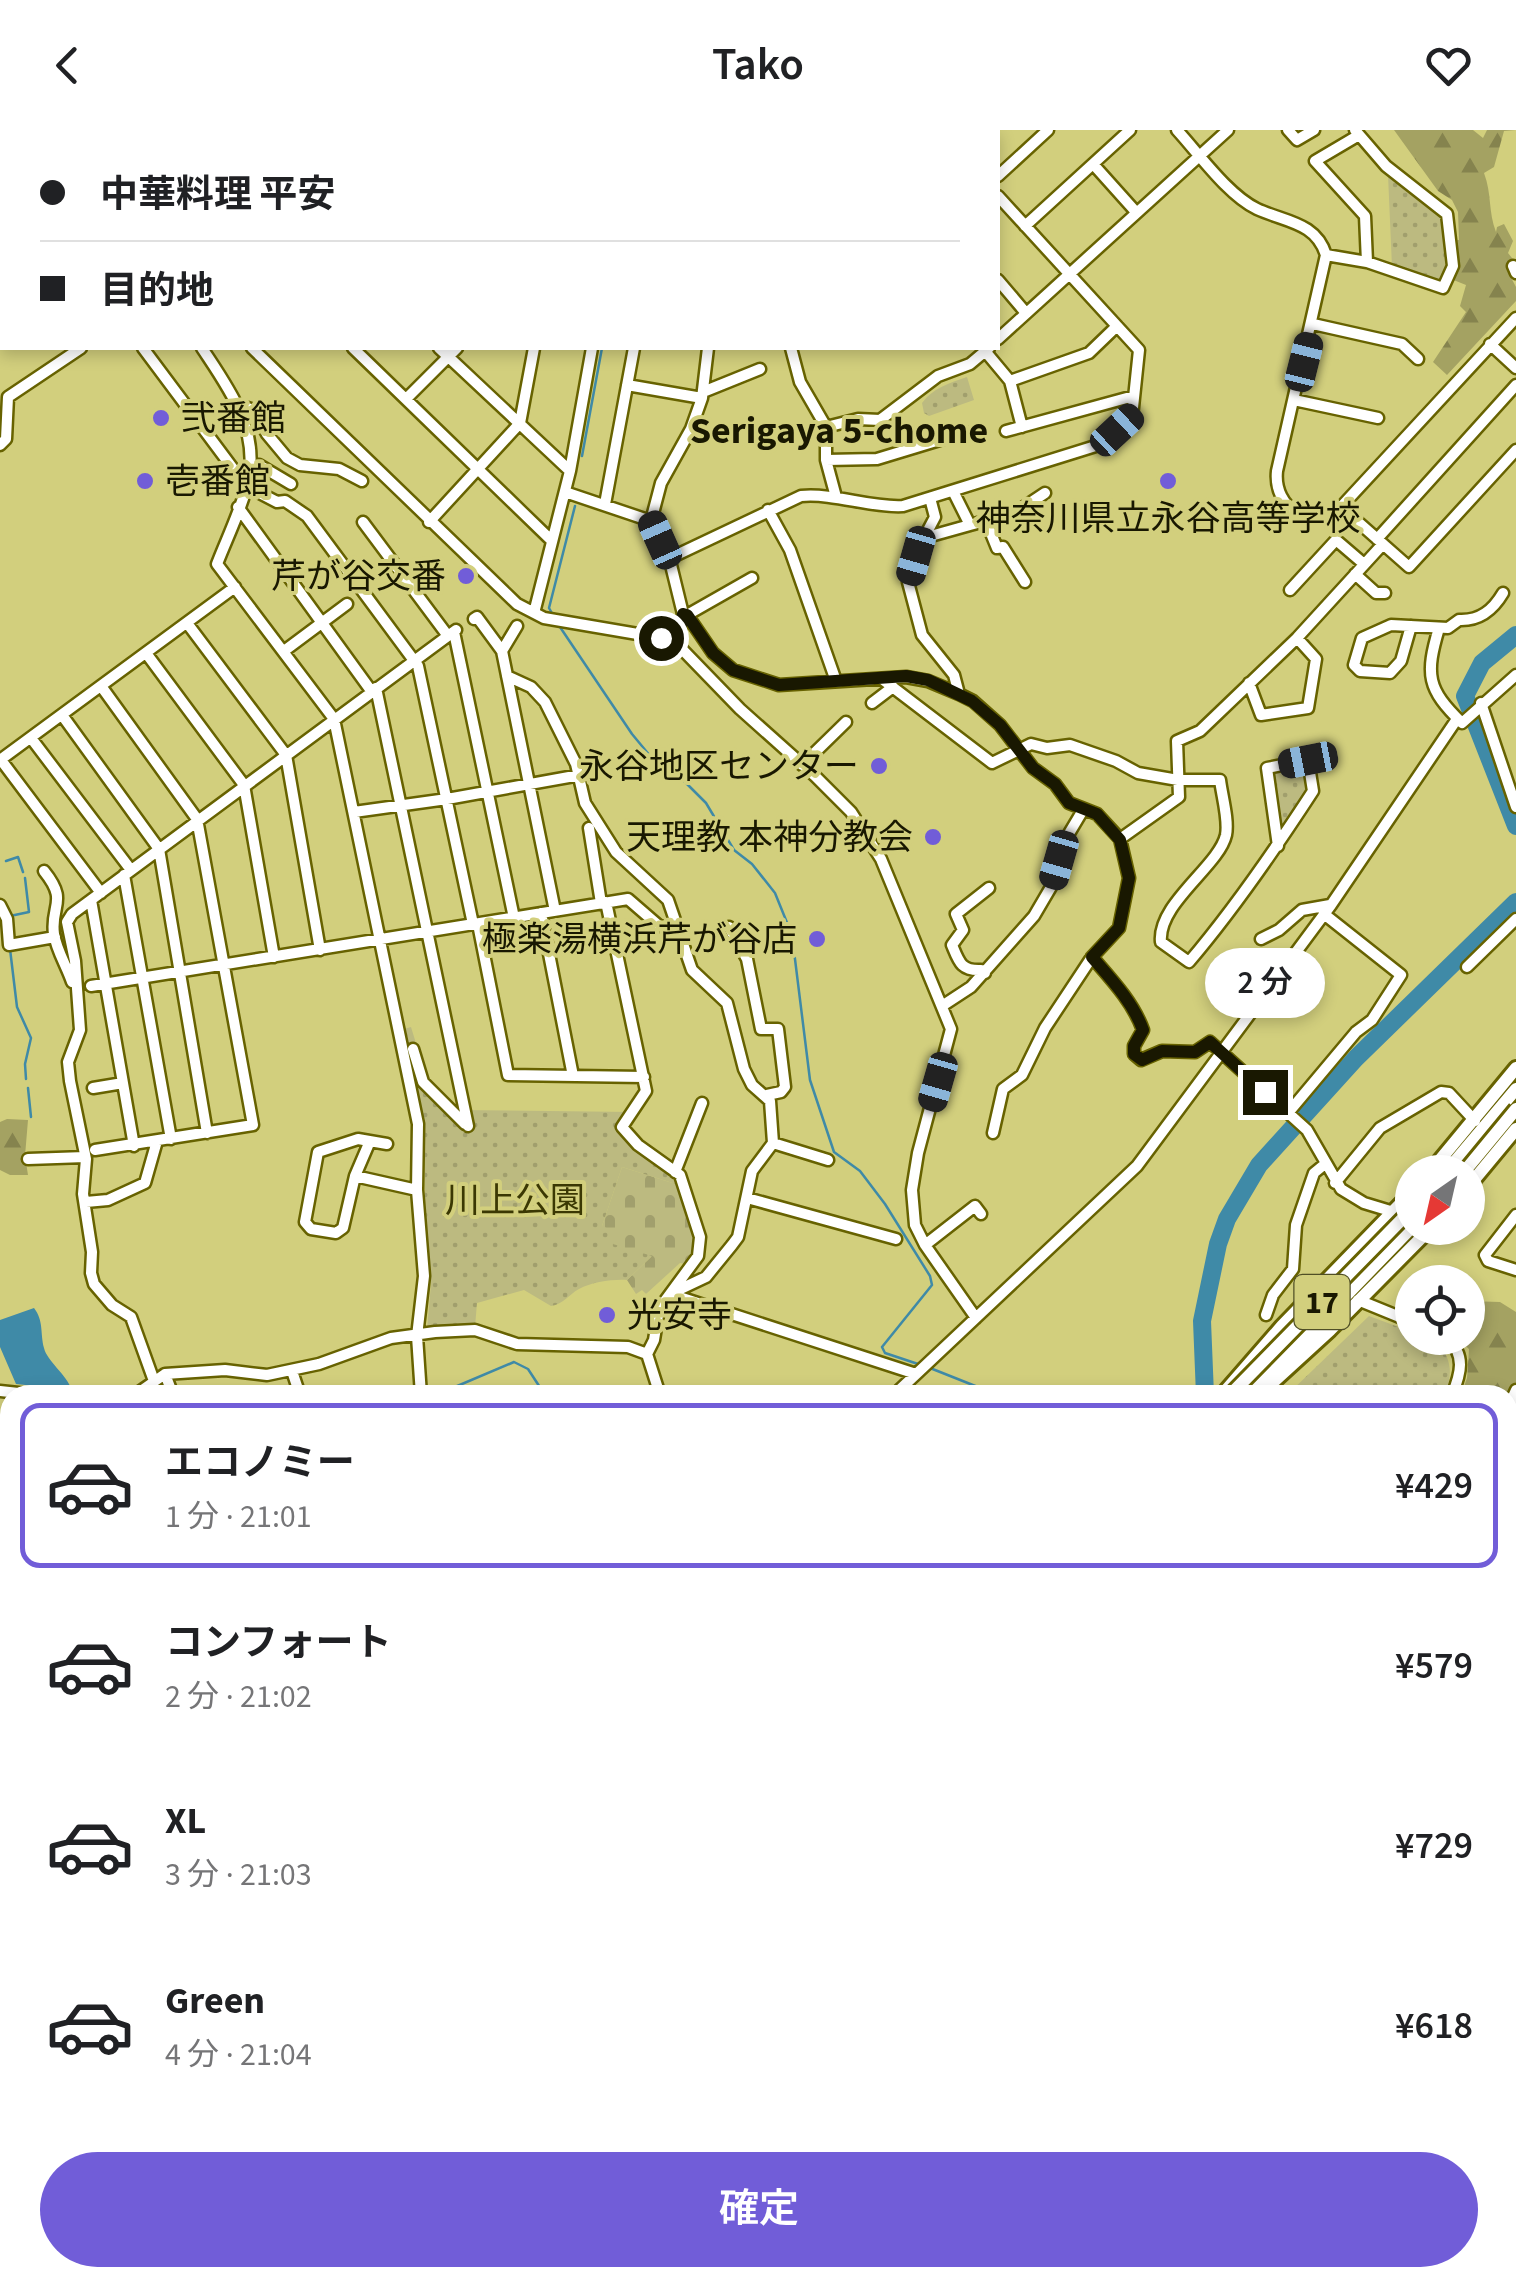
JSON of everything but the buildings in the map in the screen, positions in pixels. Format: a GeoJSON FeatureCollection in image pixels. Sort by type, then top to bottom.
{"type":"FeatureCollection","features":[{"type":"Feature","properties":{"kind":"main road"},"geometry":{"type":"LineString","coordinates":[[1445,1155],[1516,1068]]}},
{"type":"Feature","properties":{"kind":"main road"},"geometry":{"type":"LineString","coordinates":[[1460,1155],[1516,1089]]}},
{"type":"Feature","properties":{"kind":"main road"},"geometry":{"type":"LineString","coordinates":[[1476,1155],[1516,1108]]}},
{"type":"Feature","properties":{"kind":"main road"},"geometry":{"type":"LineString","coordinates":[[1485,1166],[1516,1129]]}},
{"type":"Feature","properties":{"kind":"main road"},"geometry":{"type":"LineString","coordinates":[[1231,1385],[1282,1326],[1394,1212]]}},
{"type":"Feature","properties":{"kind":"main road","name":"17"},"geometry":{"type":"LineString","coordinates":[[1240,1385],[1395,1229]]}},
{"type":"Feature","properties":{"kind":"main road","name":"17"},"geometry":{"type":"LineString","coordinates":[[1260,1385],[1406,1245]]}},
{"type":"Feature","properties":{"kind":"main road"},"geometry":{"type":"LineString","coordinates":[[1269,1385],[1358,1300],[1408,1245]]}},
{"type":"Feature","properties":{"kind":"street"},"geometry":{"type":"LineString","coordinates":[[1000,174],[1047,130]]}},
{"type":"Feature","properties":{"kind":"street"},"geometry":{"type":"LineString","coordinates":[[1025,226],[1130,130]]}},
{"type":"Feature","properties":{"kind":"street"},"geometry":{"type":"LineString","coordinates":[[1177,130],[1242,200],[1314,233],[1326,256],[1277,471],[1280,497],[1286,506],[1304,516],[1327,516],[1341,506],[1516,318]]}},
{"type":"Feature","properties":{"kind":"street"},"geometry":{"type":"LineString","coordinates":[[1000,337],[1228,130]]}},
{"type":"Feature","properties":{"kind":"street"},"geometry":{"type":"LineString","coordinates":[[1288,130],[1298,140],[1314,130]]}},
{"type":"Feature","properties":{"kind":"street"},"geometry":{"type":"LineString","coordinates":[[1326,256],[1367,262],[1443,288],[1453,266],[1448,214],[1386,166],[1357,133],[1315,161],[1365,216],[1367,262]]}},
{"type":"Feature","properties":{"kind":"street"},"geometry":{"type":"LineString","coordinates":[[1093,164],[1136,212]]}},
{"type":"Feature","properties":{"kind":"street"},"geometry":{"type":"LineString","coordinates":[[668,559],[801,496],[903,506],[1102,444],[1132,416],[1139,350],[1000,198]]}},
{"type":"Feature","properties":{"kind":"street"},"geometry":{"type":"LineString","coordinates":[[1000,282],[1026,313]]}},
{"type":"Feature","properties":{"kind":"street"},"geometry":{"type":"LineString","coordinates":[[1313,324],[1402,344],[1418,358]]}},
{"type":"Feature","properties":{"kind":"street"},"geometry":{"type":"LineString","coordinates":[[1010,381],[1090,353],[1117,326]]}},
{"type":"Feature","properties":{"kind":"street"},"geometry":{"type":"LineString","coordinates":[[1490,344],[1516,368]]}},
{"type":"Feature","properties":{"kind":"street"},"geometry":{"type":"LineString","coordinates":[[0,445],[6,439],[8,397],[78,350]]}},
{"type":"Feature","properties":{"kind":"street"},"geometry":{"type":"LineString","coordinates":[[144,350],[246,486],[277,502],[286,501],[307,516],[414,660],[508,1074],[644,1077]]}},
{"type":"Feature","properties":{"kind":"street"},"geometry":{"type":"LineString","coordinates":[[203,350],[238,405],[251,447],[246,486],[218,564],[334,719],[403,1031],[418,1124],[417,1190],[424,1276],[417,1336],[420,1385]]}},
{"type":"Feature","properties":{"kind":"street"},"geometry":{"type":"LineString","coordinates":[[254,350],[517,604],[539,616],[677,644],[851,812],[868,836],[950,1029],[912,1190],[915,1225],[976,1318]]}},
{"type":"Feature","properties":{"kind":"street"},"geometry":{"type":"LineString","coordinates":[[356,350],[552,540]]}},
{"type":"Feature","properties":{"kind":"street"},"geometry":{"type":"LineString","coordinates":[[429,522],[520,423],[534,350]]}},
{"type":"Feature","properties":{"kind":"street"},"geometry":{"type":"LineString","coordinates":[[539,616],[592,350]]}},
{"type":"Feature","properties":{"kind":"street"},"geometry":{"type":"LineString","coordinates":[[606,504],[634,350]]}},
{"type":"Feature","properties":{"kind":"street"},"geometry":{"type":"LineString","coordinates":[[708,350],[702,395],[692,430],[661,483],[651,521],[685,614],[713,653],[733,670],[779,685],[906,676],[928,680],[959,694],[1000,725],[1033,768],[1055,784],[1069,803],[1097,814],[1120,840],[1129,878],[1119,928],[1092,957],[1046,1028],[1022,1075],[1003,1088],[994,1133]]}},
{"type":"Feature","properties":{"kind":"street"},"geometry":{"type":"LineString","coordinates":[[795,350],[800,382],[826,427],[826,460],[836,498]]}},
{"type":"Feature","properties":{"kind":"street"},"geometry":{"type":"LineString","coordinates":[[826,427],[858,419],[880,420],[938,376],[964,368],[986,350]]}},
{"type":"Feature","properties":{"kind":"street"},"geometry":{"type":"LineString","coordinates":[[988,350],[1010,381],[1022,427]]}},
{"type":"Feature","properties":{"kind":"street"},"geometry":{"type":"LineString","coordinates":[[406,399],[443,352],[570,471]]}},
{"type":"Feature","properties":{"kind":"street"},"geometry":{"type":"LineString","coordinates":[[627,385],[702,395],[760,369]]}},
{"type":"Feature","properties":{"kind":"street"},"geometry":{"type":"LineString","coordinates":[[1120,840],[1176,800],[1177,742],[1200,731],[1296,638],[1516,384]]}},
{"type":"Feature","properties":{"kind":"street"},"geometry":{"type":"LineString","coordinates":[[1006,432],[1134,396]]}},
{"type":"Feature","properties":{"kind":"street"},"geometry":{"type":"LineString","coordinates":[[1294,400],[1378,418]]}},
{"type":"Feature","properties":{"kind":"street"},"geometry":{"type":"LineString","coordinates":[[238,405],[254,410],[287,458],[300,465],[339,469],[362,481]]}},
{"type":"Feature","properties":{"kind":"street"},"geometry":{"type":"LineString","coordinates":[[826,460],[877,459],[966,432]]}},
{"type":"Feature","properties":{"kind":"street"},"geometry":{"type":"LineString","coordinates":[[1341,506],[1409,567],[1516,450]]}},
{"type":"Feature","properties":{"kind":"street"},"geometry":{"type":"LineString","coordinates":[[250,465],[260,465],[291,484]]}},
{"type":"Feature","properties":{"kind":"street"},"geometry":{"type":"LineString","coordinates":[[953,491],[970,525]]}},
{"type":"Feature","properties":{"kind":"street"},"geometry":{"type":"LineString","coordinates":[[566,492],[651,521]]}},
{"type":"Feature","properties":{"kind":"street"},"geometry":{"type":"LineString","coordinates":[[926,537],[1015,513],[1046,493]]}},
{"type":"Feature","properties":{"kind":"street"},"geometry":{"type":"LineString","coordinates":[[930,498],[935,517],[908,582],[922,635],[954,675],[959,694]]}},
{"type":"Feature","properties":{"kind":"street"},"geometry":{"type":"LineString","coordinates":[[238,508],[374,690],[402,805],[468,1126],[423,1082],[412,1049]]}},
{"type":"Feature","properties":{"kind":"street"},"geometry":{"type":"LineString","coordinates":[[768,510],[790,550],[836,681]]}},
{"type":"Feature","properties":{"kind":"street"},"geometry":{"type":"LineString","coordinates":[[986,521],[997,548],[1003,547],[1025,582]]}},
{"type":"Feature","properties":{"kind":"street"},"geometry":{"type":"LineString","coordinates":[[363,522],[453,633],[514,918]]}},
{"type":"Feature","properties":{"kind":"street"},"geometry":{"type":"LineString","coordinates":[[1290,590],[1336,540],[1364,564]]}},
{"type":"Feature","properties":{"kind":"street"},"geometry":{"type":"LineString","coordinates":[[1355,574],[1376,593],[1385,593]]}},
{"type":"Feature","properties":{"kind":"street"},"geometry":{"type":"LineString","coordinates":[[677,644],[685,614],[752,578]]}},
{"type":"Feature","properties":{"kind":"street"},"geometry":{"type":"LineString","coordinates":[[101,892],[0,760],[236,588]]}},
{"type":"Feature","properties":{"kind":"street"},"geometry":{"type":"LineString","coordinates":[[1411,626],[1401,662],[1390,673],[1360,670],[1354,665],[1362,638],[1391,625],[1411,626],[1439,628],[1448,628],[1460,620],[1470,621],[1494,609],[1502,592]]}},
{"type":"Feature","properties":{"kind":"street"},"geometry":{"type":"LineString","coordinates":[[284,652],[348,604]]}},
{"type":"Feature","properties":{"kind":"street"},"geometry":{"type":"LineString","coordinates":[[474,618],[502,651],[555,910]]}},
{"type":"Feature","properties":{"kind":"street"},"geometry":{"type":"LineString","coordinates":[[187,623],[286,754],[320,950]]}},
{"type":"Feature","properties":{"kind":"street"},"geometry":{"type":"LineString","coordinates":[[502,651],[517,626]]}},
{"type":"Feature","properties":{"kind":"street"},"geometry":{"type":"LineString","coordinates":[[1439,628],[1429,663],[1439,700],[1462,718]]}},
{"type":"Feature","properties":{"kind":"street"},"geometry":{"type":"LineString","coordinates":[[154,1381],[131,1317],[112,1305],[94,1284],[86,1202],[90,1153],[68,1062],[80,1030],[75,962],[67,922],[72,914],[158,849],[453,633]]}},
{"type":"Feature","properties":{"kind":"street"},"geometry":{"type":"LineString","coordinates":[[1249,683],[1261,715],[1308,708],[1316,659],[1296,638]]}},
{"type":"Feature","properties":{"kind":"street"},"geometry":{"type":"LineString","coordinates":[[146,653],[244,786],[274,956]]}},
{"type":"Feature","properties":{"kind":"street"},"geometry":{"type":"LineString","coordinates":[[904,1385],[1137,1166],[1328,909],[1462,718],[1516,675]]}},
{"type":"Feature","properties":{"kind":"street"},"geometry":{"type":"LineString","coordinates":[[507,676],[531,687],[546,702],[580,775],[646,1091],[622,1126],[684,1182],[700,1237],[698,1256],[658,1309],[654,1340],[647,1354],[657,1385]]}},
{"type":"Feature","properties":{"kind":"street"},"geometry":{"type":"LineString","coordinates":[[882,679],[992,763],[1031,744],[1047,748],[1070,745],[1138,773],[1178,780],[1220,780],[1226,835],[1215,857],[1193,878],[1160,931],[1162,942],[1189,962],[1226,919],[1278,846],[1313,792],[1308,760],[1267,768],[1278,846]]}},
{"type":"Feature","properties":{"kind":"street"},"geometry":{"type":"LineString","coordinates":[[28,1159],[90,1153],[253,1125],[197,820],[101,686]]}},
{"type":"Feature","properties":{"kind":"street"},"geometry":{"type":"LineString","coordinates":[[872,703],[894,688]]}},
{"type":"Feature","properties":{"kind":"street"},"geometry":{"type":"LineString","coordinates":[[1480,705],[1516,807]]}},
{"type":"Feature","properties":{"kind":"street"},"geometry":{"type":"LineString","coordinates":[[62,714],[158,849],[207,1132]]}},
{"type":"Feature","properties":{"kind":"street"},"geometry":{"type":"LineString","coordinates":[[802,764],[846,722]]}},
{"type":"Feature","properties":{"kind":"street"},"geometry":{"type":"LineString","coordinates":[[31,738],[128,872],[171,1139]]}},
{"type":"Feature","properties":{"kind":"street"},"geometry":{"type":"LineString","coordinates":[[354,812],[580,775]]}},
{"type":"Feature","properties":{"kind":"street"},"geometry":{"type":"LineString","coordinates":[[585,803],[616,852],[668,900],[692,970],[728,1004],[744,1069],[752,1084],[767,1094],[774,1121],[773,1144],[752,1172],[738,1237],[706,1278],[670,1294]]}},
{"type":"Feature","properties":{"kind":"street"},"geometry":{"type":"LineString","coordinates":[[942,1006],[985,973],[1042,903],[1051,887],[1061,847],[1083,810]]}},
{"type":"Feature","properties":{"kind":"street"},"geometry":{"type":"LineString","coordinates":[[44,871],[56,886],[55,937],[75,989]]}},
{"type":"Feature","properties":{"kind":"street"},"geometry":{"type":"LineString","coordinates":[[985,973],[960,965],[952,944],[963,930],[956,914],[989,888]]}},
{"type":"Feature","properties":{"kind":"street"},"geometry":{"type":"LineString","coordinates":[[91,986],[628,899],[651,921],[679,933]]}},
{"type":"Feature","properties":{"kind":"street"},"geometry":{"type":"LineString","coordinates":[[91,900],[134,1146]]}},
{"type":"Feature","properties":{"kind":"street"},"geometry":{"type":"LineString","coordinates":[[0,905],[7,919],[9,945],[55,937]]}},
{"type":"Feature","properties":{"kind":"street"},"geometry":{"type":"LineString","coordinates":[[1262,938],[1279,930],[1302,910],[1328,909],[1400,975],[1372,1020],[1356,1032],[1290,1114]]}},
{"type":"Feature","properties":{"kind":"street"},"geometry":{"type":"LineString","coordinates":[[541,913],[573,1076]]}},
{"type":"Feature","properties":{"kind":"street"},"geometry":{"type":"LineString","coordinates":[[1468,967],[1516,919]]}},
{"type":"Feature","properties":{"kind":"street"},"geometry":{"type":"LineString","coordinates":[[728,928],[747,959],[761,1028],[778,1029],[784,1087],[781,1092],[767,1094]]}},
{"type":"Feature","properties":{"kind":"street"},"geometry":{"type":"LineString","coordinates":[[1092,957],[1116,984],[1140,1022],[1143,1030],[1134,1054],[1142,1060],[1162,1051],[1195,1052],[1210,1042],[1304,1126],[1335,1183],[1351,1197],[1394,1212]]}},
{"type":"Feature","properties":{"kind":"street"},"geometry":{"type":"LineString","coordinates":[[94,1088],[123,1083]]}},
{"type":"Feature","properties":{"kind":"street"},"geometry":{"type":"LineString","coordinates":[[1335,1183],[1380,1128],[1441,1092],[1449,1093],[1475,1121]]}},
{"type":"Feature","properties":{"kind":"street"},"geometry":{"type":"LineString","coordinates":[[676,1172],[702,1103]]}},
{"type":"Feature","properties":{"kind":"street"},"geometry":{"type":"LineString","coordinates":[[1475,1155],[1484,1144],[1516,1138]]}},
{"type":"Feature","properties":{"kind":"street"},"geometry":{"type":"LineString","coordinates":[[370,1141],[354,1176],[343,1228],[336,1233],[310,1229],[305,1222],[318,1152],[358,1140],[370,1141],[387,1144]]}},
{"type":"Feature","properties":{"kind":"street"},"geometry":{"type":"LineString","coordinates":[[86,1202],[108,1200],[145,1183],[157,1141]]}},
{"type":"Feature","properties":{"kind":"street"},"geometry":{"type":"LineString","coordinates":[[773,1144],[828,1160]]}},
{"type":"Feature","properties":{"kind":"street"},"geometry":{"type":"LineString","coordinates":[[1266,1316],[1273,1295],[1293,1269],[1296,1225],[1314,1173],[1324,1164]]}},
{"type":"Feature","properties":{"kind":"street"},"geometry":{"type":"LineString","coordinates":[[354,1176],[417,1190]]}},
{"type":"Feature","properties":{"kind":"street"},"geometry":{"type":"LineString","coordinates":[[747,1198],[896,1240]]}},
{"type":"Feature","properties":{"kind":"street"},"geometry":{"type":"LineString","coordinates":[[925,1245],[975,1206],[981,1214]]}},
{"type":"Feature","properties":{"kind":"street"},"geometry":{"type":"LineString","coordinates":[[1516,1215],[1486,1255],[1488,1261],[1516,1270]]}},
{"type":"Feature","properties":{"kind":"street"},"geometry":{"type":"LineString","coordinates":[[670,1294],[916,1374]]}},
{"type":"Feature","properties":{"kind":"street"},"geometry":{"type":"LineString","coordinates":[[1358,1300],[1395,1315]]}},
{"type":"Feature","properties":{"kind":"street"},"geometry":{"type":"LineString","coordinates":[[148,1385],[165,1374],[225,1370],[267,1375],[292,1371],[391,1338],[417,1336],[432,1329],[476,1330],[516,1344],[550,1342],[584,1348],[628,1348],[647,1354]]}},
{"type":"Feature","properties":{"kind":"street"},"geometry":{"type":"LineString","coordinates":[[1455,1385],[1461,1368],[1459,1355]]}},
{"type":"Feature","properties":{"kind":"street"},"geometry":{"type":"LineString","coordinates":[[292,1371],[297,1385]]}},
{"type":"Feature","properties":{"kind":"street"},"geometry":{"type":"LineString","coordinates":[[165,1374],[169,1385]]}},
{"type":"Feature","properties":{"kind":"green space"},"geometry":{"type":"Polygon","coordinates":[[[1394,130],[1473,130],[1483,138],[1487,130],[1516,130],[1504,131],[1494,167],[1484,173],[1496,232],[1504,224],[1513,241],[1508,253],[1516,263],[1507,270],[1516,287],[1516,301],[1447,375],[1433,362],[1466,312],[1460,306],[1466,285],[1451,279],[1454,240],[1459,240],[1458,212],[1394,130]]]}},
{"type":"Feature","properties":{"kind":"green space"},"geometry":{"type":"Polygon","coordinates":[[[1388,175],[1442,217],[1448,264],[1443,280],[1438,282],[1392,267],[1388,175]]]}},
{"type":"Feature","properties":{"kind":"green space"},"geometry":{"type":"Polygon","coordinates":[[[967,377],[974,400],[929,416],[924,413],[922,403],[931,393],[967,377]]]}},
{"type":"Feature","properties":{"kind":"green space"},"geometry":{"type":"Polygon","coordinates":[[[1305,765],[1309,792],[1280,836],[1271,771],[1305,765]]]}},
{"type":"Feature","properties":{"kind":"green space","name":"川上公園"},"geometry":{"type":"Polygon","coordinates":[[[411,1027],[427,1079],[456,1110],[632,1112],[623,1127],[680,1175],[682,1186],[622,1167],[602,1226],[616,1232],[613,1244],[652,1256],[627,1280],[590,1284],[551,1306],[524,1290],[477,1303],[475,1327],[427,1329],[431,1284],[425,1226],[425,1126],[404,1029],[411,1027]]]}},
{"type":"Feature","properties":{"kind":"green space"},"geometry":{"type":"Polygon","coordinates":[[[28,1120],[28,1175],[10,1175],[0,1170],[0,1122],[28,1120]]]}},
{"type":"Feature","properties":{"kind":"green space"},"geometry":{"type":"Polygon","coordinates":[[[622,1167],[682,1186],[693,1226],[693,1245],[686,1264],[680,1263],[646,1294],[642,1290],[636,1294],[627,1280],[651,1257],[612,1244],[602,1226],[622,1167]]]}},
{"type":"Feature","properties":{"kind":"green space"},"geometry":{"type":"Polygon","coordinates":[[[1485,1302],[1500,1302],[1516,1312],[1516,1382],[1465,1385],[1469,1355],[1485,1355],[1485,1302]]]}},
{"type":"Feature","properties":{"kind":"green space"},"geometry":{"type":"Polygon","coordinates":[[[1369,1316],[1395,1326],[1395,1355],[1445,1355],[1450,1366],[1448,1385],[1297,1385],[1369,1316]]]}},
{"type":"Feature","properties":{"kind":"water"},"geometry":{"type":"Polygon","coordinates":[[[34,1308],[41,1322],[46,1353],[69,1385],[16,1384],[0,1347],[0,1320],[34,1308]]]}},
{"type":"Feature","properties":{"kind":"waterway"},"geometry":{"type":"LineString","coordinates":[[582,456],[602,350]]}},
{"type":"Feature","properties":{"kind":"waterway"},"geometry":{"type":"LineString","coordinates":[[553,615],[549,608],[575,506]]}},
{"type":"Feature","properties":{"kind":"waterway"},"geometry":{"type":"LineString","coordinates":[[560,627],[632,734],[651,757],[673,770],[706,803],[734,850],[752,864],[775,893],[792,935],[810,1080],[834,1152],[860,1171],[930,1276],[932,1285],[882,1347],[885,1353],[918,1364]]}},
{"type":"Feature","properties":{"kind":"waterway"},"geometry":{"type":"LineString","coordinates":[[1516,635],[1482,663],[1465,696],[1516,826]]}},
{"type":"Feature","properties":{"kind":"waterway"},"geometry":{"type":"LineString","coordinates":[[6,861],[18,857],[23,872]]}},
{"type":"Feature","properties":{"kind":"waterway"},"geometry":{"type":"LineString","coordinates":[[10,916],[29,912],[25,878]]}},
{"type":"Feature","properties":{"kind":"waterway"},"geometry":{"type":"LineString","coordinates":[[1205,1385],[1202,1321],[1218,1244],[1227,1219],[1259,1165],[1356,1058],[1516,902]]}},
{"type":"Feature","properties":{"kind":"waterway"},"geometry":{"type":"LineString","coordinates":[[10,949],[17,1007],[31,1038],[26,1079]]}},
{"type":"Feature","properties":{"kind":"waterway"},"geometry":{"type":"LineString","coordinates":[[28,1088],[31,1117]]}},
{"type":"Feature","properties":{"kind":"waterway"},"geometry":{"type":"LineString","coordinates":[[460,1385],[514,1362],[528,1369],[538,1385]]}},
{"type":"Feature","properties":{"kind":"waterway"},"geometry":{"type":"LineString","coordinates":[[930,1368],[973,1385]]}},
{"type":"Feature","properties":{"kind":"place","name":"弐番館"},"geometry":{"type":"Point","coordinates":[161,418]}},
{"type":"Feature","properties":{"kind":"place","name":"壱番館"},"geometry":{"type":"Point","coordinates":[145,481]}},
{"type":"Feature","properties":{"kind":"place","name":"神奈川県立永谷高等学校"},"geometry":{"type":"Point","coordinates":[1168,481]}},
{"type":"Feature","properties":{"kind":"place","name":"芹が谷交番"},"geometry":{"type":"Point","coordinates":[466,576]}},
{"type":"Feature","properties":{"kind":"place","name":"永谷地区センター"},"geometry":{"type":"Point","coordinates":[879,766]}},
{"type":"Feature","properties":{"kind":"place","name":"天理教 本神分教会"},"geometry":{"type":"Point","coordinates":[933,837]}},
{"type":"Feature","properties":{"kind":"place","name":"極楽湯横浜芹が谷店"},"geometry":{"type":"Point","coordinates":[817,939]}},
{"type":"Feature","properties":{"kind":"place","name":"光安寺"},"geometry":{"type":"Point","coordinates":[607,1315]}},
{"type":"Feature","properties":{"kind":"district","name":"Serigaya 5-chome"},"geometry":{"type":"Point","coordinates":[839,430]}},
{"type":"Feature","properties":{"kind":"route"},"geometry":{"type":"LineString","coordinates":[[661,638],[677,644],[683,614],[713,653],[733,670],[779,685],[906,676],[928,680],[972,701],[1000,725],[1033,768],[1055,784],[1069,803],[1097,814],[1120,840],[1129,878],[1119,928],[1092,957],[1116,984],[1140,1022],[1143,1030],[1134,1054],[1142,1060],[1162,1051],[1195,1052],[1210,1042],[1265,1092]]}}]}
